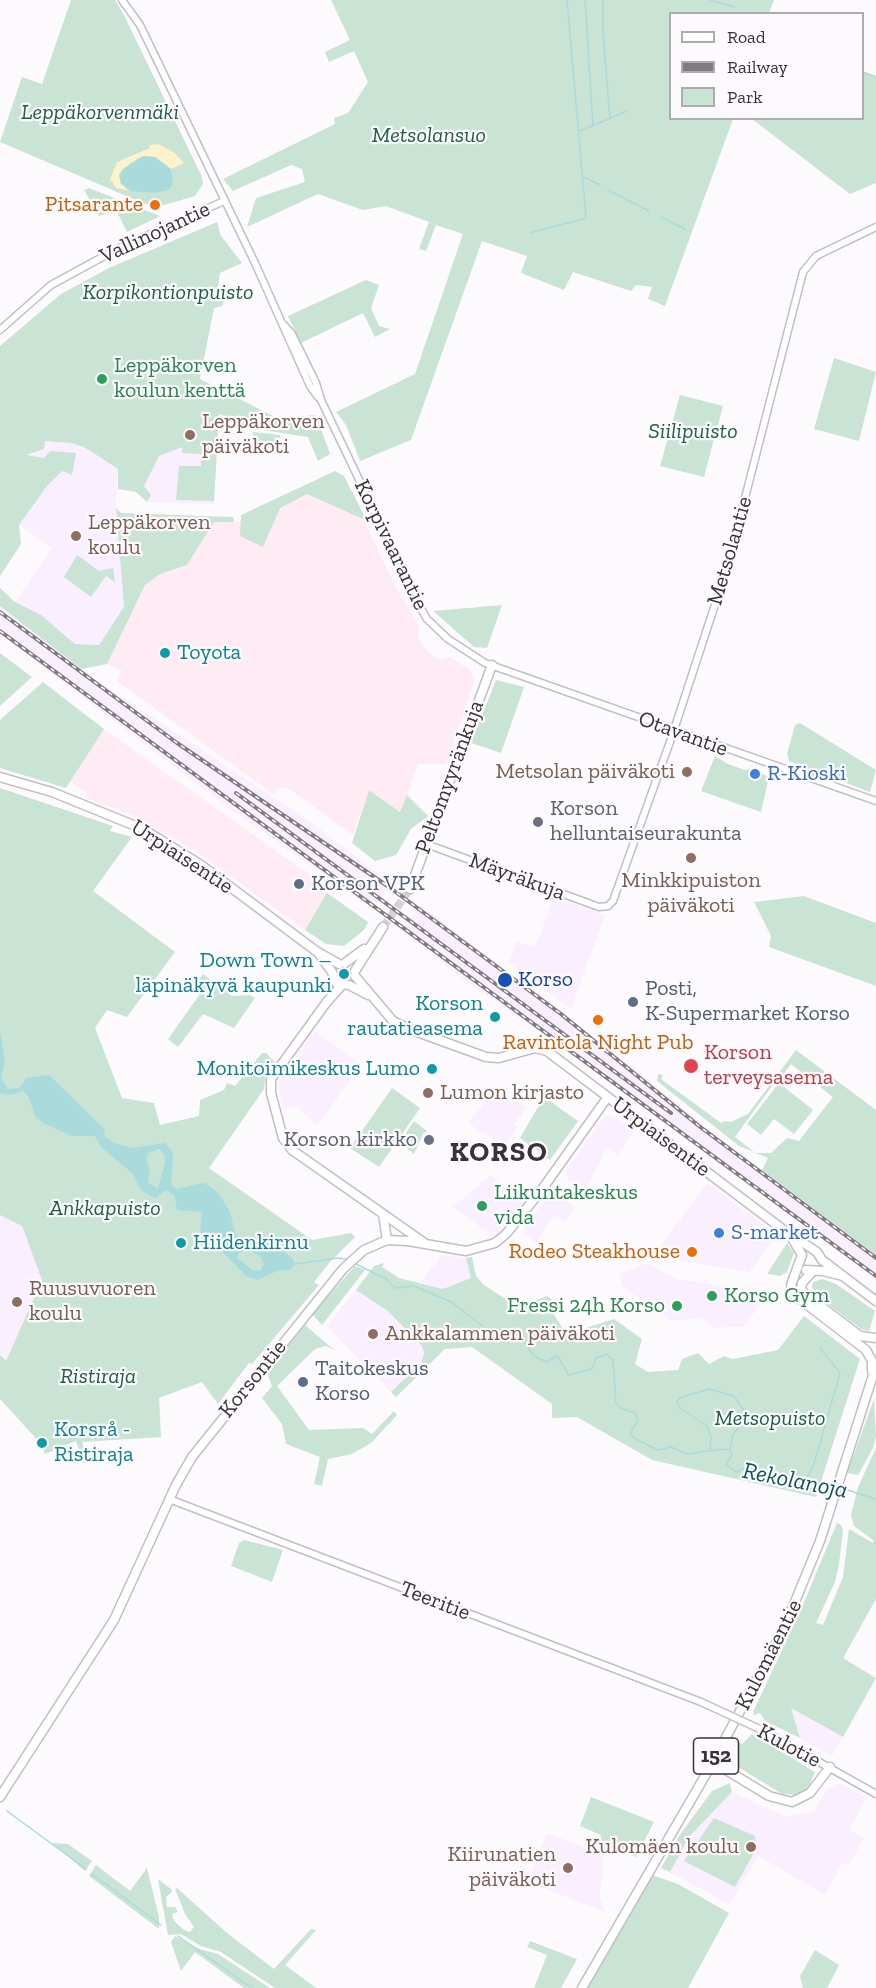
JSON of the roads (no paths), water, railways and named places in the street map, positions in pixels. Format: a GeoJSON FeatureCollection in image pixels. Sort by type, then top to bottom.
{"type":"FeatureCollection","features":[{"type":"Feature","properties":{"kind":"main road","name":"Peltomyyränkuja"},"geometry":{"type":"LineString","coordinates":[[410,889],[492,665]]}},
{"type":"Feature","properties":{"kind":"main road","name":"Urpiaisentie"},"geometry":{"type":"LineString","coordinates":[[0,777],[52,792],[143,829],[201,865],[316,951],[355,973],[369,995],[402,1026],[475,1054],[493,1058],[535,1048],[547,1051],[789,1234],[799,1238],[811,1250],[820,1254],[822,1260],[874,1300]]}},
{"type":"Feature","properties":{"kind":"main road"},"geometry":{"type":"LineString","coordinates":[[383,927],[368,946],[355,973],[345,986],[326,1003],[271,1079],[271,1093],[283,1138],[292,1150],[426,1244]]}},
{"type":"Feature","properties":{"kind":"main road"},"geometry":{"type":"LineString","coordinates":[[326,1003],[333,975],[342,964],[368,946]]}},
{"type":"Feature","properties":{"kind":"main road","name":"Urpiaisentie"},"geometry":{"type":"LineString","coordinates":[[316,951],[333,975],[345,986],[369,995]]}},
{"type":"Feature","properties":{"kind":"main road"},"geometry":{"type":"LineString","coordinates":[[392,1240],[471,1250],[491,1245],[506,1234],[543,1188],[607,1098]]}},
{"type":"Feature","properties":{"kind":"main road"},"geometry":{"type":"LineString","coordinates":[[383,1214],[392,1240]]}},
{"type":"Feature","properties":{"kind":"main road"},"geometry":{"type":"LineString","coordinates":[[392,1240],[394,1221]]}},
{"type":"Feature","properties":{"kind":"main road","name":"Urpiaisentie"},"geometry":{"type":"LineString","coordinates":[[789,1234],[802,1258],[804,1269],[844,1276]]}},
{"type":"Feature","properties":{"kind":"main road","name":"Korsontie"},"geometry":{"type":"LineString","coordinates":[[0,1797],[114,1620],[169,1499],[192,1457],[256,1374],[344,1269],[358,1255],[392,1240]]}},
{"type":"Feature","properties":{"kind":"main road"},"geometry":{"type":"LineString","coordinates":[[811,1250],[802,1258],[792,1285],[798,1299],[866,1350],[872,1361],[872,1378]]}},
{"type":"Feature","properties":{"kind":"main road"},"geometry":{"type":"LineString","coordinates":[[822,1260],[804,1279],[801,1287],[812,1301],[860,1336],[876,1338]]}},
{"type":"Feature","properties":{"kind":"main road","name":"Kulomäentie"},"geometry":{"type":"LineString","coordinates":[[582,1988],[713,1762],[785,1626],[809,1572],[830,1514],[876,1366]]}},
{"type":"Feature","properties":{"kind":"main road"},"geometry":{"type":"LineString","coordinates":[[864,1408],[876,1389]]}},
{"type":"Feature","properties":{"kind":"main road"},"geometry":{"type":"LineString","coordinates":[[713,1762],[769,1796],[792,1802],[810,1793],[830,1767]]}},
{"type":"Feature","properties":{"kind":"street","name":"Korpivaarantie"},"geometry":{"type":"LineString","coordinates":[[122,0],[140,25],[284,325],[292,334],[316,383],[321,400],[427,618],[459,648],[492,665]]}},
{"type":"Feature","properties":{"kind":"street","name":"Vallinojantie"},"geometry":{"type":"LineString","coordinates":[[0,330],[51,285],[119,248],[224,201]]}},
{"type":"Feature","properties":{"kind":"street","name":"Metsolantie"},"geometry":{"type":"LineString","coordinates":[[608,906],[612,901],[673,731],[727,568],[803,272],[816,256],[876,227]]}},
{"type":"Feature","properties":{"kind":"street","name":"Otavantie"},"geometry":{"type":"LineString","coordinates":[[492,665],[876,801]]}},
{"type":"Feature","properties":{"kind":"street","name":"Mäyräkuja"},"geometry":{"type":"LineString","coordinates":[[426,844],[600,907],[608,906]]}},
{"type":"Feature","properties":{"kind":"street","name":"Teeritie"},"geometry":{"type":"LineString","coordinates":[[169,1499],[701,1702]]}},
{"type":"Feature","properties":{"kind":"street","name":"Kulotie"},"geometry":{"type":"LineString","coordinates":[[701,1702],[764,1731],[876,1794]]}},
{"type":"Feature","properties":{"kind":"water"},"geometry":{"type":"Polygon","coordinates":[[[143,156],[155,157],[171,169],[173,183],[169,190],[154,193],[131,191],[121,184],[119,175],[123,169],[143,156]]]}},
{"type":"Feature","properties":{"kind":"water"},"geometry":{"type":"Polygon","coordinates":[[[0,1031],[5,1062],[1,1078],[8,1089],[20,1088],[26,1078],[49,1075],[104,1129],[105,1137],[114,1143],[133,1148],[165,1143],[173,1153],[171,1184],[176,1189],[204,1183],[218,1192],[230,1212],[236,1236],[261,1239],[291,1257],[295,1264],[290,1270],[279,1270],[258,1280],[246,1276],[215,1244],[200,1235],[202,1212],[177,1210],[175,1196],[166,1190],[155,1198],[142,1191],[132,1173],[102,1148],[95,1136],[72,1136],[43,1123],[35,1116],[29,1097],[23,1091],[11,1095],[0,1093],[0,1031]],[[159,1149],[148,1153],[146,1160],[150,1169],[148,1183],[158,1189],[165,1162],[165,1156],[159,1149]],[[248,1250],[239,1253],[237,1258],[252,1270],[260,1271],[264,1264],[260,1256],[248,1250]]]}},
{"type":"Feature","properties":{"kind":"waterway"},"geometry":{"type":"LineString","coordinates":[[530,233],[586,218],[567,0]]}},
{"type":"Feature","properties":{"kind":"waterway"},"geometry":{"type":"LineString","coordinates":[[585,0],[593,126]]}},
{"type":"Feature","properties":{"kind":"waterway"},"geometry":{"type":"LineString","coordinates":[[603,0],[603,32],[610,119]]}},
{"type":"Feature","properties":{"kind":"waterway"},"geometry":{"type":"LineString","coordinates":[[710,0],[734,7]]}},
{"type":"Feature","properties":{"kind":"waterway"},"geometry":{"type":"LineString","coordinates":[[864,73],[876,77]]}},
{"type":"Feature","properties":{"kind":"waterway"},"geometry":{"type":"LineString","coordinates":[[580,131],[627,111]]}},
{"type":"Feature","properties":{"kind":"waterway"},"geometry":{"type":"LineString","coordinates":[[582,176],[600,185]]}},
{"type":"Feature","properties":{"kind":"waterway"},"geometry":{"type":"LineString","coordinates":[[608,190],[649,211]]}},
{"type":"Feature","properties":{"kind":"waterway"},"geometry":{"type":"LineString","coordinates":[[661,217],[685,229]]}},
{"type":"Feature","properties":{"kind":"waterway","name":"Rekolanoja"},"geometry":{"type":"LineString","coordinates":[[295,1264],[338,1258],[347,1259]]}},
{"type":"Feature","properties":{"kind":"waterway","name":"Rekolanoja"},"geometry":{"type":"LineString","coordinates":[[354,1263],[386,1279],[395,1288],[414,1286],[451,1302],[500,1339],[521,1338],[535,1357],[547,1362],[557,1356],[569,1375],[592,1369],[596,1358],[606,1354],[613,1360],[616,1403],[621,1408],[635,1413],[638,1421],[630,1434],[658,1450],[671,1447],[687,1454],[724,1449],[730,1451],[732,1455],[726,1464],[736,1472],[747,1467],[834,1486]]}},
{"type":"Feature","properties":{"kind":"waterway"},"geometry":{"type":"LineString","coordinates":[[806,1480],[814,1464],[840,1373],[820,1348]]}},
{"type":"Feature","properties":{"kind":"waterway"},"geometry":{"type":"LineString","coordinates":[[710,1451],[711,1437],[707,1426],[680,1408],[677,1402],[680,1398],[709,1389],[734,1396],[744,1411],[745,1418],[733,1435],[730,1450]]}},
{"type":"Feature","properties":{"kind":"waterway","name":"Rekolanoja"},"geometry":{"type":"LineString","coordinates":[[841,1488],[876,1499]]}},
{"type":"Feature","properties":{"kind":"waterway"},"geometry":{"type":"LineString","coordinates":[[7,1811],[86,1869]]}},
{"type":"Feature","properties":{"kind":"waterway"},"geometry":{"type":"LineString","coordinates":[[92,1874],[161,1925]]}},
{"type":"Feature","properties":{"kind":"waterway"},"geometry":{"type":"LineString","coordinates":[[178,1936],[252,1988]]}},
{"type":"Feature","properties":{"kind":"tunnel"},"geometry":{"type":"LineString","coordinates":[[383,927],[410,889]]}},
{"type":"Feature","properties":{"kind":"railway"},"geometry":{"type":"LineString","coordinates":[[0,612],[177,743],[389,887],[561,1014],[699,1126],[876,1258]]}},
{"type":"Feature","properties":{"kind":"railway"},"geometry":{"type":"LineString","coordinates":[[0,631],[876,1276]]}},
{"type":"Feature","properties":{"kind":"railway"},"geometry":{"type":"LineString","coordinates":[[236,793],[671,1113]]}},
{"type":"Feature","properties":{"kind":"place","name":"Pitsarante"},"geometry":{"type":"Point","coordinates":[155,205]}},
{"type":"Feature","properties":{"kind":"place","name":"Leppäkorven koulun kenttä"},"geometry":{"type":"Point","coordinates":[102,379]}},
{"type":"Feature","properties":{"kind":"place","name":"Leppäkorven päiväkoti"},"geometry":{"type":"Point","coordinates":[190,435]}},
{"type":"Feature","properties":{"kind":"place","name":"Leppäkorven koulu"},"geometry":{"type":"Point","coordinates":[76,536]}},
{"type":"Feature","properties":{"kind":"place","name":"Toyota"},"geometry":{"type":"Point","coordinates":[165,653]}},
{"type":"Feature","properties":{"kind":"place","name":"Metsolan päiväkoti"},"geometry":{"type":"Point","coordinates":[687,772]}},
{"type":"Feature","properties":{"kind":"place","name":"R-Kioski"},"geometry":{"type":"Point","coordinates":[755,774]}},
{"type":"Feature","properties":{"kind":"place","name":"Korson helluntaiseurakunta"},"geometry":{"type":"Point","coordinates":[538,822]}},
{"type":"Feature","properties":{"kind":"place","name":"Minkkipuiston päiväkoti"},"geometry":{"type":"Point","coordinates":[691,858]}},
{"type":"Feature","properties":{"kind":"place","name":"Korson VPK"},"geometry":{"type":"Point","coordinates":[299,884]}},
{"type":"Feature","properties":{"kind":"place","name":"Down Town – läpinäkyvä kaupunki"},"geometry":{"type":"Point","coordinates":[344,974]}},
{"type":"Feature","properties":{"kind":"place","name":"Korso"},"geometry":{"type":"Point","coordinates":[505,980]}},
{"type":"Feature","properties":{"kind":"place","name":"Posti, K-Supermarket Korso"},"geometry":{"type":"Point","coordinates":[633,1002]}},
{"type":"Feature","properties":{"kind":"place","name":"Korson rautatieasema"},"geometry":{"type":"Point","coordinates":[495,1017]}},
{"type":"Feature","properties":{"kind":"place","name":"Ravintola Night Pub"},"geometry":{"type":"Point","coordinates":[598,1020]}},
{"type":"Feature","properties":{"kind":"place","name":"Korson terveysasema"},"geometry":{"type":"Point","coordinates":[691,1066]}},
{"type":"Feature","properties":{"kind":"place","name":"Monitoimikeskus Lumo"},"geometry":{"type":"Point","coordinates":[432,1069]}},
{"type":"Feature","properties":{"kind":"place","name":"Lumon kirjasto"},"geometry":{"type":"Point","coordinates":[428,1093]}},
{"type":"Feature","properties":{"kind":"place","name":"Korson kirkko"},"geometry":{"type":"Point","coordinates":[429,1140]}},
{"type":"Feature","properties":{"kind":"place","name":"Liikuntakeskus vida"},"geometry":{"type":"Point","coordinates":[482,1206]}},
{"type":"Feature","properties":{"kind":"place","name":"S-market"},"geometry":{"type":"Point","coordinates":[719,1233]}},
{"type":"Feature","properties":{"kind":"place","name":"Hiidenkirnu"},"geometry":{"type":"Point","coordinates":[181,1243]}},
{"type":"Feature","properties":{"kind":"place","name":"Rodeo Steakhouse"},"geometry":{"type":"Point","coordinates":[692,1252]}},
{"type":"Feature","properties":{"kind":"place","name":"Korso Gym"},"geometry":{"type":"Point","coordinates":[712,1296]}},
{"type":"Feature","properties":{"kind":"place","name":"Ruusuvuoren koulu"},"geometry":{"type":"Point","coordinates":[17,1302]}},
{"type":"Feature","properties":{"kind":"place","name":"Fressi 24h Korso"},"geometry":{"type":"Point","coordinates":[677,1306]}},
{"type":"Feature","properties":{"kind":"place","name":"Ankkalammen päiväkoti"},"geometry":{"type":"Point","coordinates":[373,1334]}},
{"type":"Feature","properties":{"kind":"place","name":"Taitokeskus Korso"},"geometry":{"type":"Point","coordinates":[303,1382]}},
{"type":"Feature","properties":{"kind":"place","name":"Korsrå - Ristiraja"},"geometry":{"type":"Point","coordinates":[42,1443]}},
{"type":"Feature","properties":{"kind":"place","name":"Kulomäen koulu"},"geometry":{"type":"Point","coordinates":[751,1847]}},
{"type":"Feature","properties":{"kind":"place","name":"Kiirunatien päiväkoti"},"geometry":{"type":"Point","coordinates":[568,1868]}},
{"type":"Feature","properties":{"kind":"district","name":"KORSO"},"geometry":{"type":"Point","coordinates":[499,1153]}},
{"type":"Feature","properties":{"kind":"park label","name":"Leppäkorvenmäki"},"geometry":{"type":"Point","coordinates":[100,113]}},
{"type":"Feature","properties":{"kind":"park label","name":"Metsolansuo"},"geometry":{"type":"Point","coordinates":[429,136]}},
{"type":"Feature","properties":{"kind":"park label","name":"Korpikontionpuisto"},"geometry":{"type":"Point","coordinates":[168,293]}},
{"type":"Feature","properties":{"kind":"park label","name":"Siilipuisto"},"geometry":{"type":"Point","coordinates":[693,432]}},
{"type":"Feature","properties":{"kind":"park label","name":"Ankkapuisto"},"geometry":{"type":"Point","coordinates":[105,1209]}},
{"type":"Feature","properties":{"kind":"park label","name":"Ristiraja"},"geometry":{"type":"Point","coordinates":[98,1377]}},
{"type":"Feature","properties":{"kind":"park label","name":"Metsopuisto"},"geometry":{"type":"Point","coordinates":[770,1419]}}]}
